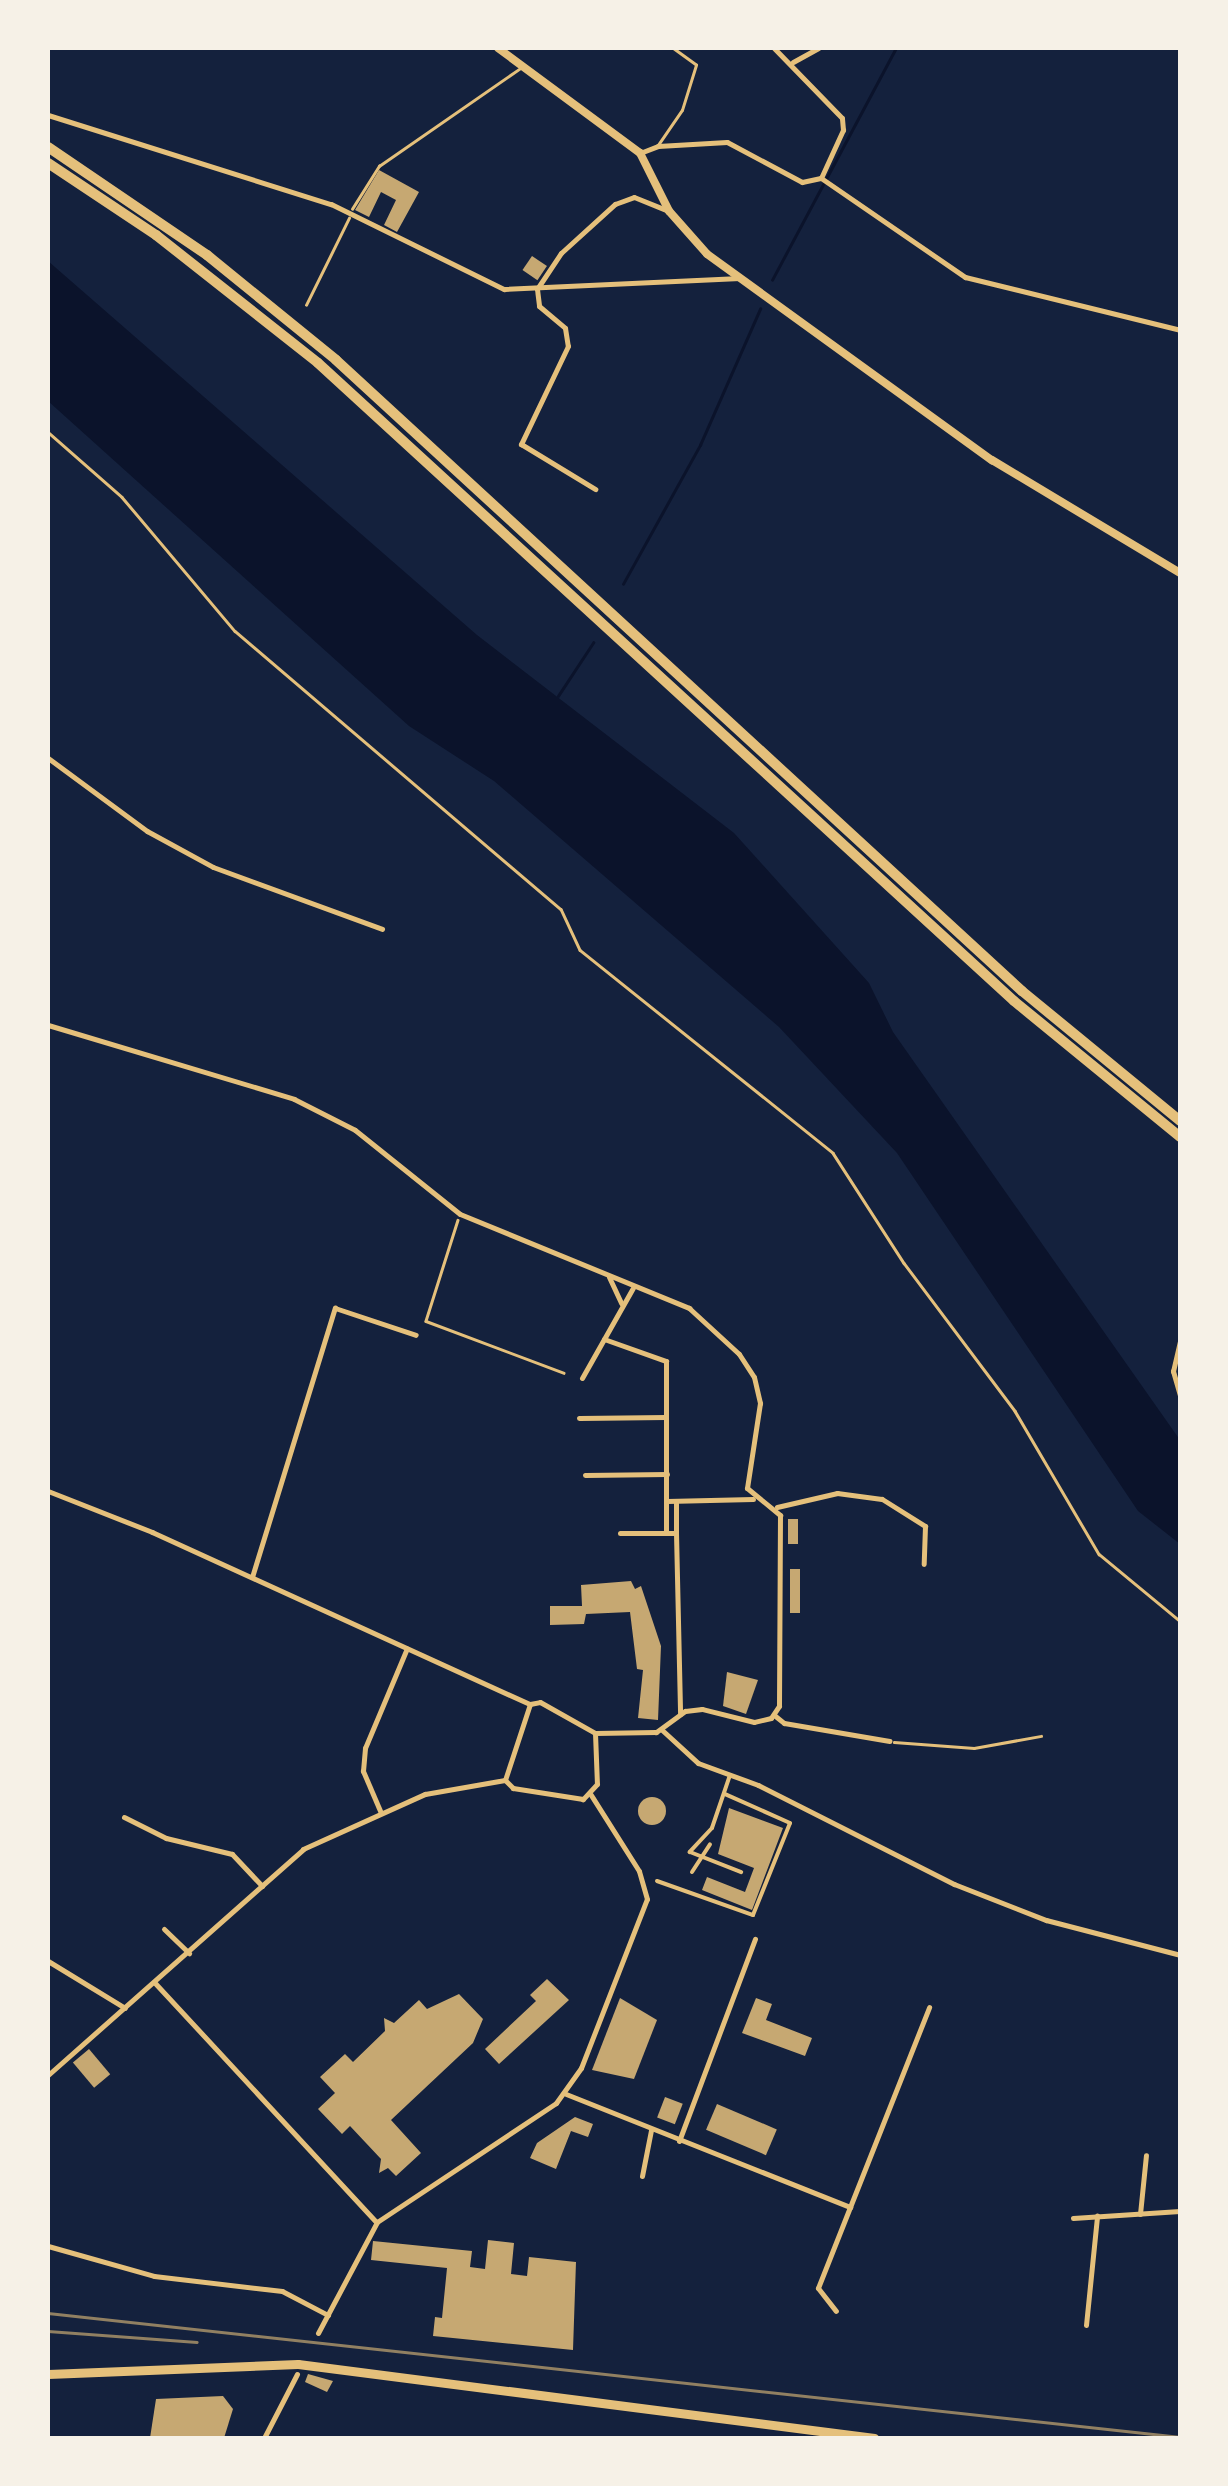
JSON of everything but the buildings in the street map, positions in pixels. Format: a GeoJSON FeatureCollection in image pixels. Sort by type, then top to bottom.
{"type":"FeatureCollection","features":[{"type":"Feature","properties":{"kind":"highway"},"geometry":{"type":"LineString","coordinates":[[48,147],[207,255],[336,360],[1022,991],[1180,1121]]}},
{"type":"Feature","properties":{"kind":"highway"},"geometry":{"type":"LineString","coordinates":[[48,163],[156,235],[318,363],[1014,1000],[1180,1138]]}},
{"type":"Feature","properties":{"kind":"main road"},"geometry":{"type":"LineString","coordinates":[[498,48],[640,153],[670,211],[740,278],[891,382],[992,460],[1180,573]]}},
{"type":"Feature","properties":{"kind":"main road"},"geometry":{"type":"LineString","coordinates":[[48,2374],[298,2364],[874,2438]]}},
{"type":"Feature","properties":{"kind":"street"},"geometry":{"type":"LineString","coordinates":[[774,48],[793,62],[842,118],[843,130],[824,178]]}},
{"type":"Feature","properties":{"kind":"street"},"geometry":{"type":"LineString","coordinates":[[793,62],[818,48]]}},
{"type":"Feature","properties":{"kind":"street"},"geometry":{"type":"LineString","coordinates":[[48,115],[331,204],[504,289],[740,278]]}},
{"type":"Feature","properties":{"kind":"street"},"geometry":{"type":"LineString","coordinates":[[640,153],[658,146],[727,142],[802,182],[824,178],[836,183],[965,277],[1180,330]]}},
{"type":"Feature","properties":{"kind":"street"},"geometry":{"type":"LineString","coordinates":[[596,489],[521,444],[569,337],[539,306],[537,289],[561,253],[615,204],[645,198],[670,211]]}},
{"type":"Feature","properties":{"kind":"street"},"geometry":{"type":"LineString","coordinates":[[48,758],[147,831],[213,867],[382,929]]}},
{"type":"Feature","properties":{"kind":"street"},"geometry":{"type":"LineString","coordinates":[[48,1025],[294,1098],[355,1130],[460,1214],[703,1318],[750,1369],[760,1403],[746,1478],[753,1499]]}},
{"type":"Feature","properties":{"kind":"street"},"geometry":{"type":"LineString","coordinates":[[607,1274],[621,1303]]}},
{"type":"Feature","properties":{"kind":"street"},"geometry":{"type":"LineString","coordinates":[[582,1378],[621,1303],[633,1288]]}},
{"type":"Feature","properties":{"kind":"street"},"geometry":{"type":"LineString","coordinates":[[252,1577],[334,1308],[416,1335]]}},
{"type":"Feature","properties":{"kind":"street"},"geometry":{"type":"LineString","coordinates":[[604,1340],[664,1357],[666,1533]]}},
{"type":"Feature","properties":{"kind":"street"},"geometry":{"type":"LineString","coordinates":[[1180,1341],[1173,1371],[1180,1394]]}},
{"type":"Feature","properties":{"kind":"street"},"geometry":{"type":"LineString","coordinates":[[580,1418],[666,1418]]}},
{"type":"Feature","properties":{"kind":"street"},"geometry":{"type":"LineString","coordinates":[[586,1475],[667,1474]]}},
{"type":"Feature","properties":{"kind":"street"},"geometry":{"type":"LineString","coordinates":[[48,1492],[252,1577],[530,1704],[581,1720],[596,1733],[662,1729],[680,1714],[702,1710],[754,1722],[775,1714],[782,1695],[777,1508]]}},
{"type":"Feature","properties":{"kind":"street"},"geometry":{"type":"LineString","coordinates":[[667,1500],[753,1499],[777,1508],[837,1492],[882,1499],[926,1526],[924,1564]]}},
{"type":"Feature","properties":{"kind":"street"},"geometry":{"type":"LineString","coordinates":[[676,1501],[680,1714]]}},
{"type":"Feature","properties":{"kind":"street"},"geometry":{"type":"LineString","coordinates":[[620,1533],[666,1533],[676,1537]]}},
{"type":"Feature","properties":{"kind":"street"},"geometry":{"type":"LineString","coordinates":[[381,1813],[363,1771],[366,1748],[408,1648]]}},
{"type":"Feature","properties":{"kind":"street"},"geometry":{"type":"LineString","coordinates":[[505,1780],[530,1704]]}},
{"type":"Feature","properties":{"kind":"street"},"geometry":{"type":"LineString","coordinates":[[775,1714],[784,1723],[889,1742]]}},
{"type":"Feature","properties":{"kind":"street"},"geometry":{"type":"LineString","coordinates":[[662,1729],[687,1756],[1019,1910],[1180,1955]]}},
{"type":"Feature","properties":{"kind":"street"},"geometry":{"type":"LineString","coordinates":[[318,2333],[377,2222],[566,2094],[646,1899],[639,1871],[591,1796],[596,1733]]}},
{"type":"Feature","properties":{"kind":"street"},"geometry":{"type":"LineString","coordinates":[[730,1775],[718,1820],[690,1852],[741,1872]]}},
{"type":"Feature","properties":{"kind":"street"},"geometry":{"type":"LineString","coordinates":[[48,2075],[310,1844],[446,1787],[505,1780],[522,1790],[591,1796]]}},
{"type":"Feature","properties":{"kind":"street"},"geometry":{"type":"LineString","coordinates":[[656,1881],[686,1888],[750,1915],[756,1910],[790,1824],[725,1794]]}},
{"type":"Feature","properties":{"kind":"street"},"geometry":{"type":"LineString","coordinates":[[124,1817],[166,1838],[232,1854],[262,1886]]}},
{"type":"Feature","properties":{"kind":"street"},"geometry":{"type":"LineString","coordinates":[[692,1872],[710,1844]]}},
{"type":"Feature","properties":{"kind":"street"},"geometry":{"type":"LineString","coordinates":[[164,1929],[189,1953]]}},
{"type":"Feature","properties":{"kind":"street"},"geometry":{"type":"LineString","coordinates":[[679,2141],[755,1939]]}},
{"type":"Feature","properties":{"kind":"street"},"geometry":{"type":"LineString","coordinates":[[48,1961],[125,2008]]}},
{"type":"Feature","properties":{"kind":"street"},"geometry":{"type":"LineString","coordinates":[[154,1982],[377,2222]]}},
{"type":"Feature","properties":{"kind":"street"},"geometry":{"type":"LineString","coordinates":[[836,2311],[818,2288],[929,2007]]}},
{"type":"Feature","properties":{"kind":"street"},"geometry":{"type":"LineString","coordinates":[[566,2094],[850,2207]]}},
{"type":"Feature","properties":{"kind":"street"},"geometry":{"type":"LineString","coordinates":[[642,2176],[651,2130]]}},
{"type":"Feature","properties":{"kind":"street"},"geometry":{"type":"LineString","coordinates":[[1140,2214],[1146,2155]]}},
{"type":"Feature","properties":{"kind":"street"},"geometry":{"type":"LineString","coordinates":[[1073,2218],[1180,2211]]}},
{"type":"Feature","properties":{"kind":"street"},"geometry":{"type":"LineString","coordinates":[[1086,2325],[1096,2216]]}},
{"type":"Feature","properties":{"kind":"street"},"geometry":{"type":"LineString","coordinates":[[1180,2244],[1180,2258]]}},
{"type":"Feature","properties":{"kind":"street"},"geometry":{"type":"LineString","coordinates":[[48,2246],[154,2276],[282,2292],[328,2315]]}},
{"type":"Feature","properties":{"kind":"street"},"geometry":{"type":"LineString","coordinates":[[264,2438],[297,2374]]}},
{"type":"Feature","properties":{"kind":"lane"},"geometry":{"type":"LineString","coordinates":[[658,146],[682,110],[696,65],[673,48]]}},
{"type":"Feature","properties":{"kind":"lane"},"geometry":{"type":"LineString","coordinates":[[352,209],[378,166],[523,66]]}},
{"type":"Feature","properties":{"kind":"lane"},"geometry":{"type":"LineString","coordinates":[[306,305],[348,218]]}},
{"type":"Feature","properties":{"kind":"path"},"geometry":{"type":"LineString","coordinates":[[48,432],[122,497],[235,630],[561,909],[580,950],[833,1152],[904,1264],[1026,1428],[1099,1554],[1180,1621]]}},
{"type":"Feature","properties":{"kind":"path"},"geometry":{"type":"LineString","coordinates":[[460,1214],[426,1321],[564,1373]]}},
{"type":"Feature","properties":{"kind":"path"},"geometry":{"type":"LineString","coordinates":[[889,1742],[974,1748],[1041,1736]]}},
{"type":"Feature","properties":{"kind":"water"},"geometry":{"type":"Polygon","coordinates":[[[48,261],[477,635],[734,833],[869,983],[893,1032],[1180,1440],[1180,1544],[1138,1511],[897,1153],[779,1027],[494,781],[409,726],[48,401],[48,261]]]}},
{"type":"Feature","properties":{"kind":"waterway"},"geometry":{"type":"LineString","coordinates":[[772,280],[896,48]]}},
{"type":"Feature","properties":{"kind":"waterway"},"geometry":{"type":"LineString","coordinates":[[623,584],[700,445],[760,309]]}},
{"type":"Feature","properties":{"kind":"waterway"},"geometry":{"type":"LineString","coordinates":[[558,696],[593,643]]}},
{"type":"Feature","properties":{"kind":"railway"},"geometry":{"type":"LineString","coordinates":[[48,2313],[1180,2437]]}},
{"type":"Feature","properties":{"kind":"railway"},"geometry":{"type":"LineString","coordinates":[[48,2331],[197,2342]]}}]}
